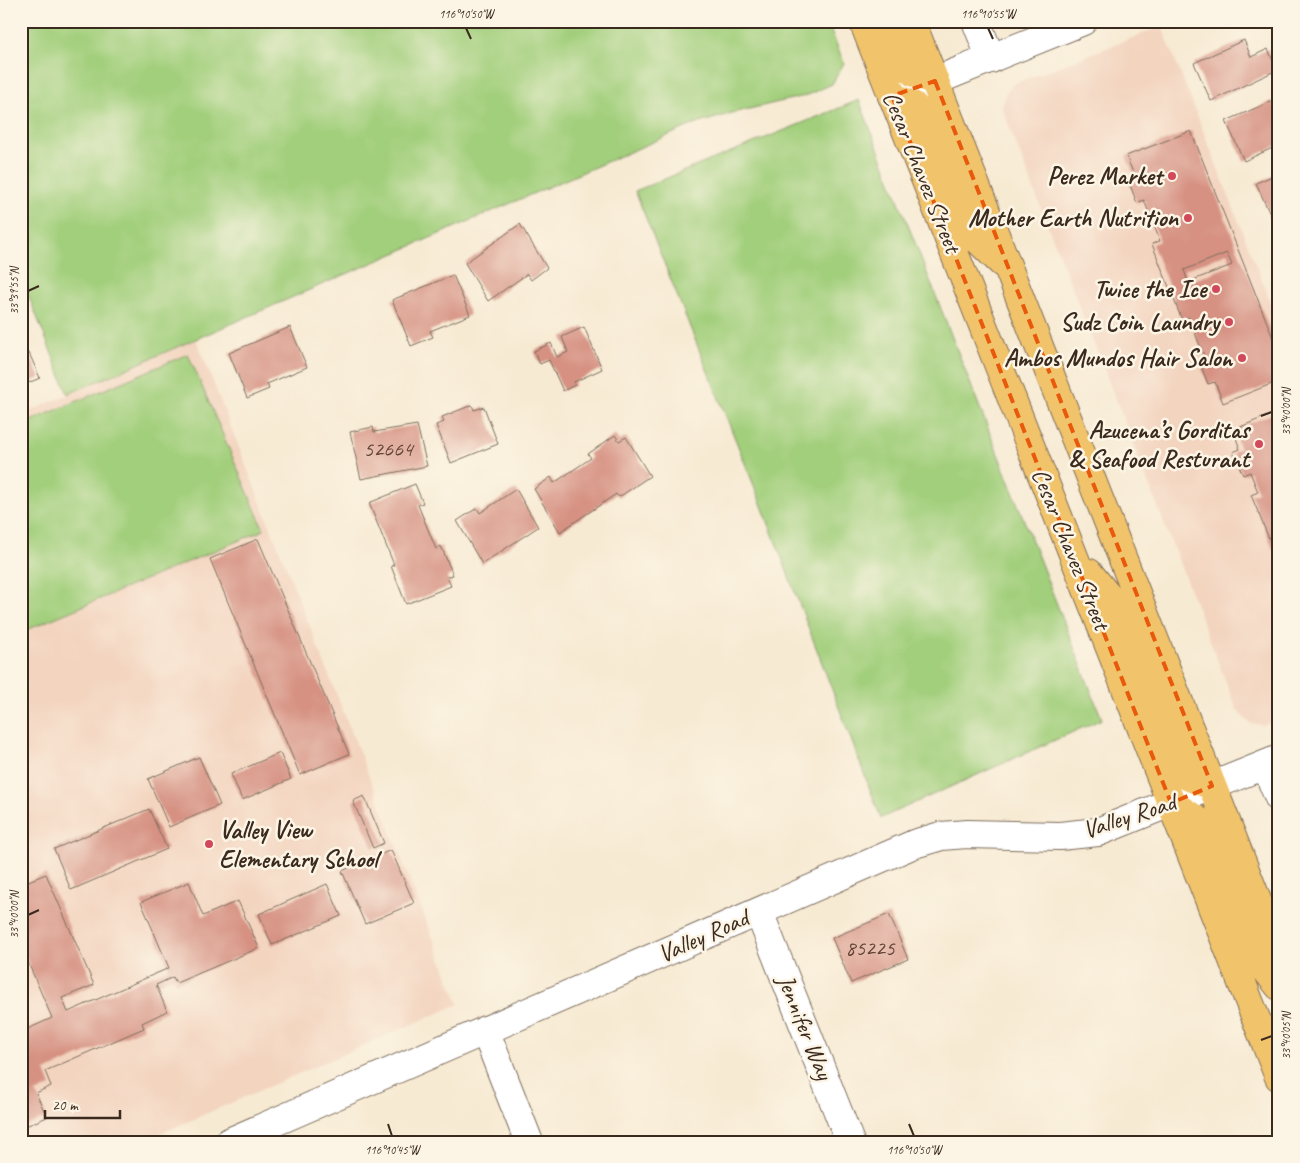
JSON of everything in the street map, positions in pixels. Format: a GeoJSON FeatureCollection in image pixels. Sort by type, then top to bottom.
{"type":"FeatureCollection","features":[{"type":"Feature","properties":{"kind":"main road","name":"Cesar Chavez Street"},"geometry":{"type":"LineString","coordinates":[[863,21],[1073,555],[1192,794],[1279,956]]}},
{"type":"Feature","properties":{"kind":"main road"},"geometry":{"type":"LineString","coordinates":[[887,21],[901,58],[914,73],[935,81]]}},
{"type":"Feature","properties":{"kind":"main road","name":"Cesar Chavez Street"},"geometry":{"type":"LineString","coordinates":[[911,21],[1009,269],[1192,794],[1279,1077]]}},
{"type":"Feature","properties":{"kind":"main road"},"geometry":{"type":"LineString","coordinates":[[892,96],[913,104],[928,122],[974,237],[1009,269]]}},
{"type":"Feature","properties":{"kind":"main road"},"geometry":{"type":"LineString","coordinates":[[1073,555],[1116,606],[1176,755],[1189,776],[1197,820],[1214,847],[1260,962],[1279,986]]}},
{"type":"Feature","properties":{"kind":"street"},"geometry":{"type":"LineString","coordinates":[[976,21],[991,59]]}},
{"type":"Feature","properties":{"kind":"street"},"geometry":{"type":"LineString","coordinates":[[892,96],[935,81],[1083,21]]}},
{"type":"Feature","properties":{"kind":"street"},"geometry":{"type":"LineString","coordinates":[[1272,762],[1279,798]]}},
{"type":"Feature","properties":{"kind":"street","name":"Valley Road"},"geometry":{"type":"LineString","coordinates":[[229,1142],[914,844],[941,836],[967,834],[1060,836],[1098,832],[1272,762]]}},
{"type":"Feature","properties":{"kind":"street","name":"Jennifer Way"},"geometry":{"type":"LineString","coordinates":[[759,912],[850,1142]]}},
{"type":"Feature","properties":{"kind":"street"},"geometry":{"type":"LineString","coordinates":[[485,1030],[529,1142]]}},
{"type":"Feature","properties":{"kind":"highlighted area"},"geometry":{"type":"Polygon","coordinates":[[[935,81],[1212,786],[1171,803],[892,96],[935,81]]]}},
{"type":"Feature","properties":{"kind":"shaded area"},"geometry":{"type":"Polygon","coordinates":[[[1162,26],[1279,324],[1279,720],[1263,725],[1250,723],[1237,710],[1002,108],[1005,94],[1014,84],[1162,26]]]}},
{"type":"Feature","properties":{"kind":"shaded area","name":"Valley View Elementary School"},"geometry":{"type":"Polygon","coordinates":[[[196,339],[459,1004],[141,1142],[21,1142],[21,415],[196,339]]]}},
{"type":"Feature","properties":{"kind":"green space"},"geometry":{"type":"Polygon","coordinates":[[[21,21],[827,21],[844,63],[832,84],[805,96],[732,113],[690,126],[68,394],[21,277],[21,21]]]}},
{"type":"Feature","properties":{"kind":"green space"},"geometry":{"type":"Polygon","coordinates":[[[859,100],[1102,719],[881,818],[759,498],[635,191],[859,100]]]}},
{"type":"Feature","properties":{"kind":"green space"},"geometry":{"type":"Polygon","coordinates":[[[188,354],[264,530],[21,632],[21,425],[188,354]]]}},
{"type":"Feature","properties":{"kind":"building"},"geometry":{"type":"Polygon","coordinates":[[[1244,40],[1251,57],[1268,49],[1277,70],[1211,101],[1194,63],[1244,40]]]}},
{"type":"Feature","properties":{"kind":"building"},"geometry":{"type":"Polygon","coordinates":[[[1272,101],[1279,114],[1279,145],[1244,161],[1226,121],[1272,101]]]}},
{"type":"Feature","properties":{"kind":"building"},"geometry":{"type":"Polygon","coordinates":[[[1191,131],[1279,353],[1279,381],[1223,403],[1215,382],[1208,384],[1199,361],[1205,358],[1189,317],[1182,320],[1152,244],[1160,241],[1144,200],[1137,203],[1128,180],[1135,177],[1126,156],[1191,131]],[[1227,253],[1184,270],[1188,282],[1232,265],[1227,253]]]}},
{"type":"Feature","properties":{"kind":"building"},"geometry":{"type":"Polygon","coordinates":[[[1279,173],[1279,221],[1274,223],[1256,183],[1279,173]]]}},
{"type":"Feature","properties":{"kind":"building"},"geometry":{"type":"Polygon","coordinates":[[[520,224],[547,268],[531,280],[527,274],[488,301],[465,263],[520,224]]]}},
{"type":"Feature","properties":{"kind":"building"},"geometry":{"type":"Polygon","coordinates":[[[453,275],[470,315],[430,331],[433,337],[411,346],[392,300],[453,275]]]}},
{"type":"Feature","properties":{"kind":"building"},"geometry":{"type":"Polygon","coordinates":[[[290,327],[307,367],[267,384],[269,389],[247,398],[229,353],[290,327]]]}},
{"type":"Feature","properties":{"kind":"building"},"geometry":{"type":"Polygon","coordinates":[[[584,327],[602,369],[574,382],[575,385],[563,391],[549,360],[540,364],[534,351],[551,343],[557,357],[568,352],[562,337],[584,327]]]}},
{"type":"Feature","properties":{"kind":"building"},"geometry":{"type":"Polygon","coordinates":[[[29,353],[40,378],[21,386],[21,356],[29,353]]]}},
{"type":"Feature","properties":{"kind":"building"},"geometry":{"type":"Polygon","coordinates":[[[472,405],[474,410],[484,407],[498,444],[451,463],[436,425],[444,422],[442,417],[472,405]]]}},
{"type":"Feature","properties":{"kind":"building"},"geometry":{"type":"Polygon","coordinates":[[[1279,411],[1279,548],[1274,551],[1251,495],[1258,492],[1250,472],[1243,475],[1233,452],[1240,449],[1233,430],[1279,411]]]}},
{"type":"Feature","properties":{"kind":"building"},"geometry":{"type":"Polygon","coordinates":[[[417,425],[427,466],[361,479],[350,432],[373,427],[374,432],[417,425]]]}},
{"type":"Feature","properties":{"kind":"building"},"geometry":{"type":"Polygon","coordinates":[[[615,435],[619,441],[626,437],[650,476],[619,497],[616,494],[560,532],[534,489],[551,477],[554,483],[591,458],[588,454],[615,435]]]}},
{"type":"Feature","properties":{"kind":"building"},"geometry":{"type":"Polygon","coordinates":[[[415,484],[423,503],[418,505],[436,549],[441,546],[453,575],[447,577],[451,586],[406,604],[391,566],[394,565],[369,503],[415,484]]]}},
{"type":"Feature","properties":{"kind":"building"},"geometry":{"type":"Polygon","coordinates":[[[516,489],[538,527],[482,564],[457,521],[477,508],[480,513],[516,489]]]}},
{"type":"Feature","properties":{"kind":"building"},"geometry":{"type":"Polygon","coordinates":[[[258,539],[349,754],[300,775],[210,559],[258,539]]]}},
{"type":"Feature","properties":{"kind":"building"},"geometry":{"type":"Polygon","coordinates":[[[280,753],[291,779],[242,800],[231,774],[280,753]]]}},
{"type":"Feature","properties":{"kind":"building"},"geometry":{"type":"Polygon","coordinates":[[[199,757],[220,805],[169,827],[148,779],[199,757]]]}},
{"type":"Feature","properties":{"kind":"building"},"geometry":{"type":"Polygon","coordinates":[[[364,796],[384,843],[373,848],[353,801],[364,796]]]}},
{"type":"Feature","properties":{"kind":"building"},"geometry":{"type":"Polygon","coordinates":[[[149,809],[167,849],[71,890],[54,849],[149,809]]]}},
{"type":"Feature","properties":{"kind":"building"},"geometry":{"type":"Polygon","coordinates":[[[391,850],[414,903],[365,924],[342,871],[391,850]]]}},
{"type":"Feature","properties":{"kind":"building"},"geometry":{"type":"Polygon","coordinates":[[[46,874],[94,985],[62,998],[68,1012],[169,968],[141,902],[189,882],[203,916],[238,901],[259,948],[176,983],[173,977],[156,985],[167,1011],[142,1023],[144,1028],[45,1071],[51,1086],[36,1093],[47,1117],[21,1128],[21,1032],[52,1018],[21,946],[21,884],[46,874]]]}},
{"type":"Feature","properties":{"kind":"building"},"geometry":{"type":"Polygon","coordinates":[[[327,884],[341,916],[272,945],[259,914],[327,884]]]}},
{"type":"Feature","properties":{"kind":"building"},"geometry":{"type":"Polygon","coordinates":[[[889,914],[908,959],[851,983],[832,938],[889,914]]]}},
{"type":"Feature","properties":{"kind":"place","name":"Perez Market"},"geometry":{"type":"Point","coordinates":[1172,176]}},
{"type":"Feature","properties":{"kind":"place","name":"Mother Earth Nutrition"},"geometry":{"type":"Point","coordinates":[1188,218]}},
{"type":"Feature","properties":{"kind":"place","name":"Twice the Ice"},"geometry":{"type":"Point","coordinates":[1216,289]}},
{"type":"Feature","properties":{"kind":"place","name":"Sudz Coin Laundry"},"geometry":{"type":"Point","coordinates":[1229,322]}},
{"type":"Feature","properties":{"kind":"place","name":"Ambos Mundos Hair Salon"},"geometry":{"type":"Point","coordinates":[1242,358]}},
{"type":"Feature","properties":{"kind":"place","name":"Azucena’s Gorditas & Seafood Resturant"},"geometry":{"type":"Point","coordinates":[1259,444]}},
{"type":"Feature","properties":{"kind":"place","name":"Valley View Elementary School"},"geometry":{"type":"Point","coordinates":[209,844]}}]}
